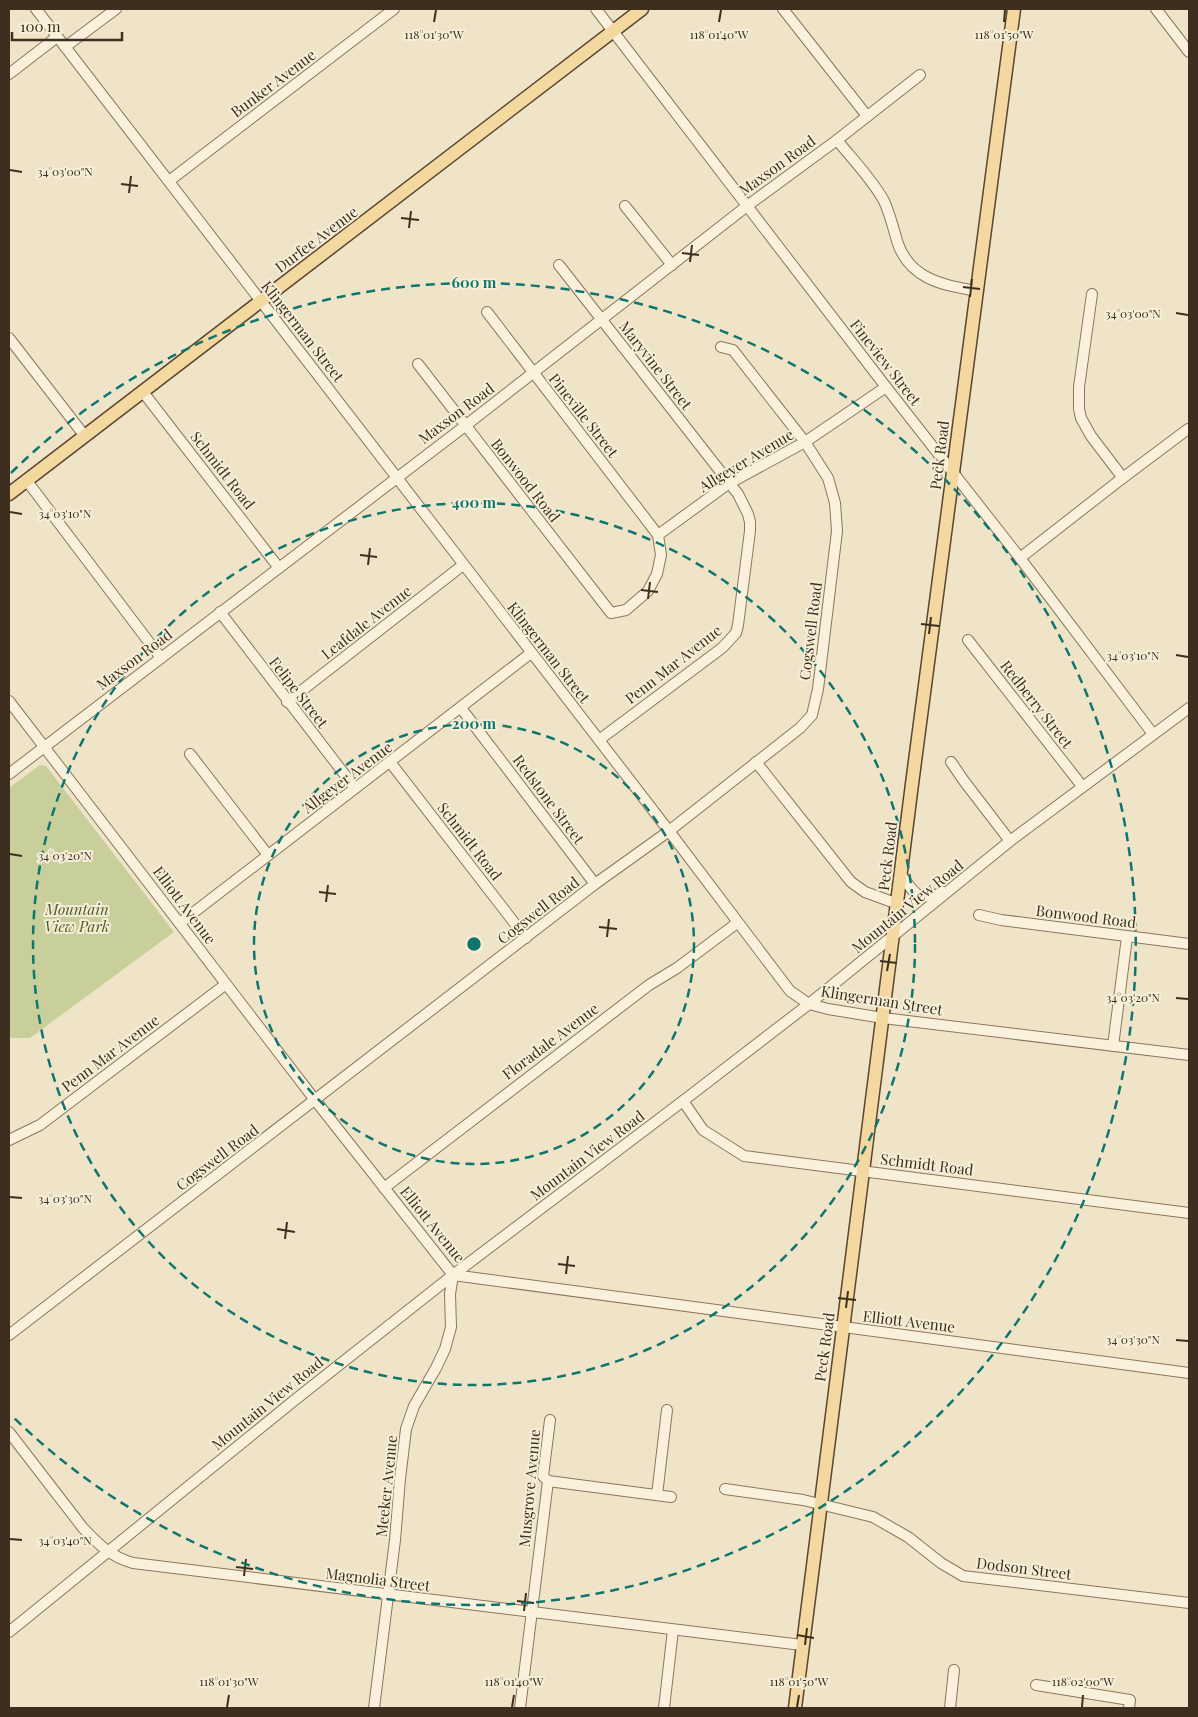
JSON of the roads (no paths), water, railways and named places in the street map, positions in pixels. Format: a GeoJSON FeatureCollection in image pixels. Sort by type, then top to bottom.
{"type":"FeatureCollection","features":[{"type":"Feature","properties":{"kind":"main road","name":"Durfee Avenue"},"geometry":{"type":"LineString","coordinates":[[9,494],[642,9]]}},
{"type":"Feature","properties":{"kind":"main road","name":"Peck Road"},"geometry":{"type":"LineString","coordinates":[[795,1708],[1014,9]]}},
{"type":"Feature","properties":{"kind":"street","name":"Klingerman Street"},"geometry":{"type":"LineString","coordinates":[[36,9],[669,831],[790,992],[809,1004],[883,1018],[1189,1055]]}},
{"type":"Feature","properties":{"kind":"street"},"geometry":{"type":"LineString","coordinates":[[65,47],[116,9]]}},
{"type":"Feature","properties":{"kind":"street","name":"Bunker Avenue"},"geometry":{"type":"LineString","coordinates":[[169,181],[394,9]]}},
{"type":"Feature","properties":{"kind":"street","name":"Fineview Street"},"geometry":{"type":"LineString","coordinates":[[596,9],[886,387],[1020,558],[1153,734]]}},
{"type":"Feature","properties":{"kind":"street"},"geometry":{"type":"LineString","coordinates":[[783,9],[867,116]]}},
{"type":"Feature","properties":{"kind":"street"},"geometry":{"type":"LineString","coordinates":[[1156,9],[1189,52]]}},
{"type":"Feature","properties":{"kind":"street"},"geometry":{"type":"LineString","coordinates":[[9,74],[57,37]]}},
{"type":"Feature","properties":{"kind":"street","name":"Maxson Road"},"geometry":{"type":"LineString","coordinates":[[9,774],[534,373],[747,206],[837,140],[920,74]]}},
{"type":"Feature","properties":{"kind":"street"},"geometry":{"type":"LineString","coordinates":[[837,140],[876,188],[891,216],[902,253],[909,262],[927,278],[936,282],[977,291]]}},
{"type":"Feature","properties":{"kind":"street"},"geometry":{"type":"LineString","coordinates":[[625,206],[672,265]]}},
{"type":"Feature","properties":{"kind":"street","name":"Maryvine Street"},"geometry":{"type":"LineString","coordinates":[[559,265],[728,484]]}},
{"type":"Feature","properties":{"kind":"street"},"geometry":{"type":"LineString","coordinates":[[1092,294],[1079,387],[1079,409],[1088,432],[1123,478]]}},
{"type":"Feature","properties":{"kind":"street","name":"Pineville Street"},"geometry":{"type":"LineString","coordinates":[[487,312],[658,535]]}},
{"type":"Feature","properties":{"kind":"street"},"geometry":{"type":"LineString","coordinates":[[9,338],[84,436]]}},
{"type":"Feature","properties":{"kind":"street"},"geometry":{"type":"LineString","coordinates":[[721,347],[733,350],[805,442]]}},
{"type":"Feature","properties":{"kind":"street","name":"Bonwood Road"},"geometry":{"type":"LineString","coordinates":[[418,364],[611,613],[626,610],[648,591],[657,574],[661,555],[658,535]]}},
{"type":"Feature","properties":{"kind":"street","name":"Allgeyer Avenue"},"geometry":{"type":"LineString","coordinates":[[658,535],[728,484],[805,442],[886,387]]}},
{"type":"Feature","properties":{"kind":"street","name":"Schmidt Road"},"geometry":{"type":"LineString","coordinates":[[143,392],[279,568]]}},
{"type":"Feature","properties":{"kind":"street"},"geometry":{"type":"LineString","coordinates":[[1020,558],[1188,429]]}},
{"type":"Feature","properties":{"kind":"street","name":"Cogswell Road"},"geometry":{"type":"LineString","coordinates":[[9,1335],[595,884],[669,831],[806,722],[812,715],[818,689],[837,531],[837,517],[828,478],[805,442]]}},
{"type":"Feature","properties":{"kind":"street"},"geometry":{"type":"LineString","coordinates":[[26,481],[162,658]]}},
{"type":"Feature","properties":{"kind":"street","name":"Penn Mar Avenue"},"geometry":{"type":"LineString","coordinates":[[599,740],[722,648],[736,633],[750,522],[738,494],[728,484]]}},
{"type":"Feature","properties":{"kind":"street","name":"Leafdale Avenue"},"geometry":{"type":"LineString","coordinates":[[287,702],[463,565]]}},
{"type":"Feature","properties":{"kind":"street","name":"Felipe Street"},"geometry":{"type":"LineString","coordinates":[[220,612],[287,702],[356,788]]}},
{"type":"Feature","properties":{"kind":"street","name":"Redberry Street"},"geometry":{"type":"LineString","coordinates":[[968,640],[1082,786]]}},
{"type":"Feature","properties":{"kind":"street","name":"Allgeyer Avenue"},"geometry":{"type":"LineString","coordinates":[[180,923],[531,653]]}},
{"type":"Feature","properties":{"kind":"street","name":"Elliott Avenue"},"geometry":{"type":"LineString","coordinates":[[9,701],[315,1100],[453,1275],[1189,1373]]}},
{"type":"Feature","properties":{"kind":"street","name":"Redstone Street"},"geometry":{"type":"LineString","coordinates":[[461,708],[595,884]]}},
{"type":"Feature","properties":{"kind":"street","name":"Mountain View Road"},"geometry":{"type":"LineString","coordinates":[[9,1632],[106,1551],[453,1275],[809,1004],[1010,841],[1189,708]]}},
{"type":"Feature","properties":{"kind":"street"},"geometry":{"type":"LineString","coordinates":[[190,754],[268,855]]}},
{"type":"Feature","properties":{"kind":"street","name":"Schmidt Road"},"geometry":{"type":"LineString","coordinates":[[390,762],[526,938]]}},
{"type":"Feature","properties":{"kind":"street"},"geometry":{"type":"LineString","coordinates":[[756,762],[851,882],[865,892],[898,904]]}},
{"type":"Feature","properties":{"kind":"street"},"geometry":{"type":"LineString","coordinates":[[951,762],[1010,841]]}},
{"type":"Feature","properties":{"kind":"street"},"geometry":{"type":"LineString","coordinates":[[901,875],[917,895],[922,897],[928,897],[954,887]]}},
{"type":"Feature","properties":{"kind":"street","name":"Bonwood Road"},"geometry":{"type":"LineString","coordinates":[[979,915],[1001,920],[1189,944]]}},
{"type":"Feature","properties":{"kind":"street","name":"Floradale Avenue"},"geometry":{"type":"LineString","coordinates":[[384,1188],[649,985],[677,968],[737,923]]}},
{"type":"Feature","properties":{"kind":"street"},"geometry":{"type":"LineString","coordinates":[[1113,1046],[1127,936]]}},
{"type":"Feature","properties":{"kind":"street","name":"Penn Mar Avenue"},"geometry":{"type":"LineString","coordinates":[[9,1140],[40,1125],[226,984]]}},
{"type":"Feature","properties":{"kind":"street","name":"Schmidt Road"},"geometry":{"type":"LineString","coordinates":[[683,1101],[703,1130],[744,1156],[1189,1213]]}},
{"type":"Feature","properties":{"kind":"street","name":"Meeker Avenue"},"geometry":{"type":"LineString","coordinates":[[374,1708],[389,1595],[406,1429],[414,1406],[445,1349],[451,1327],[450,1294],[453,1275]]}},
{"type":"Feature","properties":{"kind":"street"},"geometry":{"type":"LineString","coordinates":[[657,1495],[667,1410]]}},
{"type":"Feature","properties":{"kind":"street","name":"Musgrove Avenue"},"geometry":{"type":"LineString","coordinates":[[520,1708],[548,1481],[543,1476],[550,1420]]}},
{"type":"Feature","properties":{"kind":"street","name":"Magnolia Street"},"geometry":{"type":"LineString","coordinates":[[9,1432],[83,1528],[106,1551],[123,1560],[146,1565],[532,1612],[627,1619],[673,1630],[802,1646]]}},
{"type":"Feature","properties":{"kind":"street"},"geometry":{"type":"LineString","coordinates":[[548,1481],[671,1496]]}},
{"type":"Feature","properties":{"kind":"street","name":"Dodson Street"},"geometry":{"type":"LineString","coordinates":[[725,1489],[803,1500],[873,1517],[908,1537],[941,1563],[963,1576],[1189,1603]]}},
{"type":"Feature","properties":{"kind":"street"},"geometry":{"type":"LineString","coordinates":[[664,1708],[673,1630]]}},
{"type":"Feature","properties":{"kind":"street"},"geometry":{"type":"LineString","coordinates":[[950,1708],[954,1670]]}},
{"type":"Feature","properties":{"kind":"street"},"geometry":{"type":"LineString","coordinates":[[1036,1685],[1130,1700],[1129,1708]]}},
{"type":"Feature","properties":{"kind":"park label","name":"Mountain View Park"},"geometry":{"type":"Point","coordinates":[77,918]}}]}
